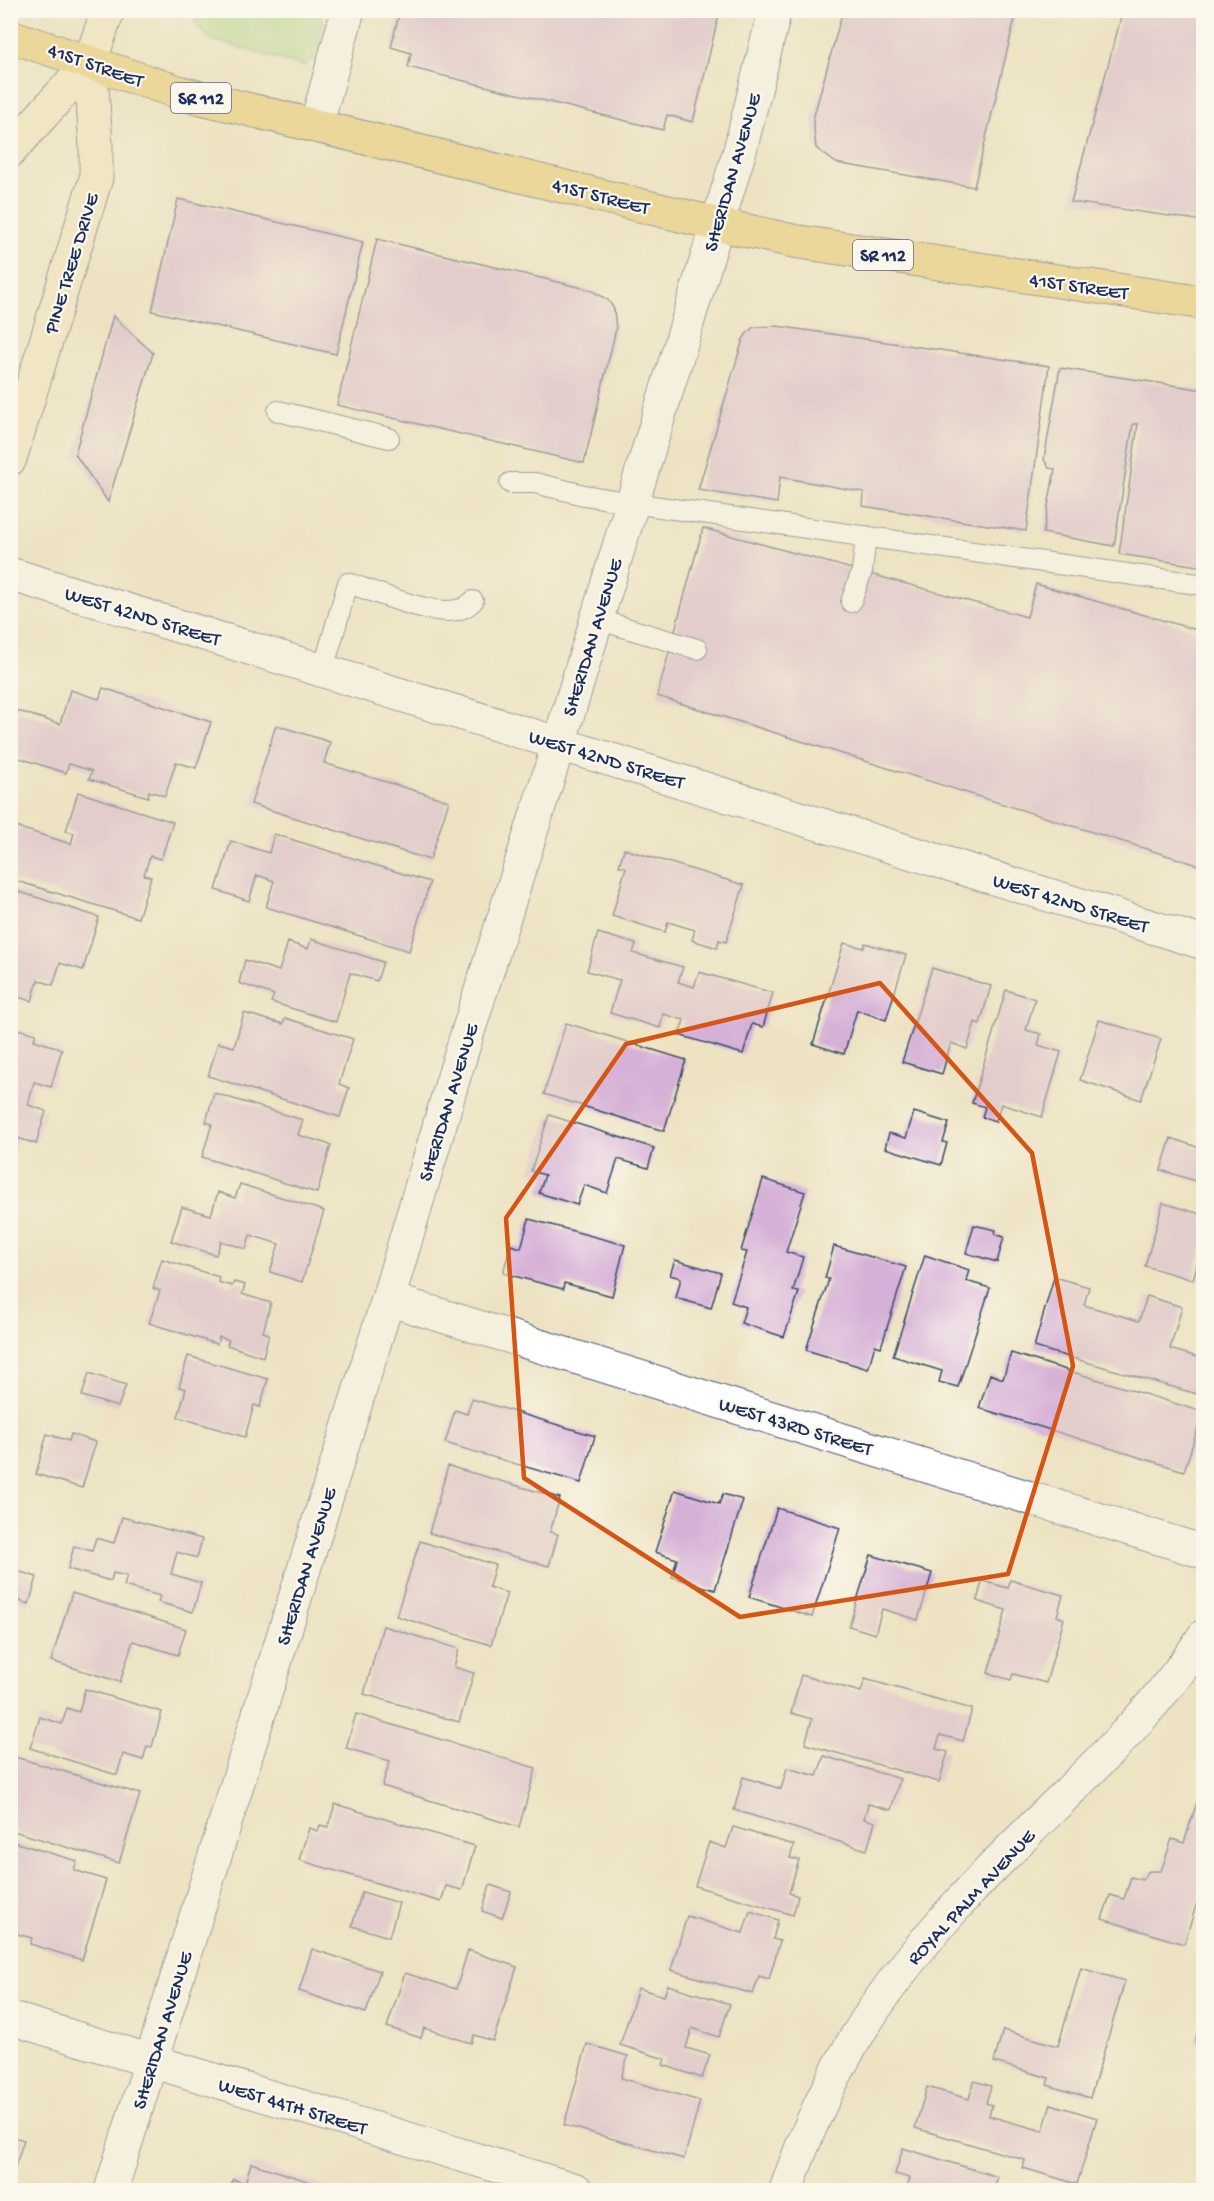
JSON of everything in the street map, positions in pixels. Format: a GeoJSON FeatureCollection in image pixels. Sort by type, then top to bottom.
{"type":"FeatureCollection","features":[{"type":"Feature","properties":{"kind":"main road","name":"PINE TREE DRIVE"},"geometry":{"type":"LineString","coordinates":[[10,151],[90,62],[108,10]]}},
{"type":"Feature","properties":{"kind":"main road","name":"41ST STREET"},"geometry":{"type":"LineString","coordinates":[[10,36],[181,93],[717,224],[793,241],[1203,303]]}},
{"type":"Feature","properties":{"kind":"main road","name":"PINE TREE DRIVE"},"geometry":{"type":"LineString","coordinates":[[10,459],[96,178],[90,62]]}},
{"type":"Feature","properties":{"kind":"street"},"geometry":{"type":"LineString","coordinates":[[316,126],[348,10]]}},
{"type":"Feature","properties":{"kind":"street","name":"SHERIDAN AVENUE"},"geometry":{"type":"LineString","coordinates":[[111,2190],[388,1299],[455,1073],[559,743],[740,150],[775,10]]}},
{"type":"Feature","properties":{"kind":"street","name":"WEST 42ND STREET"},"geometry":{"type":"LineString","coordinates":[[10,574],[1203,943]]}},
{"type":"Feature","properties":{"kind":"street","name":"WEST 43RD STREET"},"geometry":{"type":"LineString","coordinates":[[388,1299],[1203,1552]]}},
{"type":"Feature","properties":{"kind":"street","name":"ROYAL PALM AVENUE"},"geometry":{"type":"LineString","coordinates":[[786,2190],[810,2124],[829,2083],[876,2004],[894,1980],[959,1902],[1133,1727],[1164,1690],[1203,1636]]}},
{"type":"Feature","properties":{"kind":"street","name":"WEST 44TH STREET"},"geometry":{"type":"LineString","coordinates":[[10,2018],[576,2190]]}},
{"type":"Feature","properties":{"kind":"lane"},"geometry":{"type":"LineString","coordinates":[[278,411],[389,438]]}},
{"type":"Feature","properties":{"kind":"lane"},"geometry":{"type":"LineString","coordinates":[[510,483],[535,483],[584,495],[632,503],[1203,585]]}},
{"type":"Feature","properties":{"kind":"lane"},"geometry":{"type":"LineString","coordinates":[[851,602],[862,571],[866,536]]}},
{"type":"Feature","properties":{"kind":"lane"},"geometry":{"type":"LineString","coordinates":[[323,670],[348,583],[437,611],[457,610],[473,601]]}},
{"type":"Feature","properties":{"kind":"lane"},"geometry":{"type":"LineString","coordinates":[[596,619],[697,649]]}},
{"type":"Feature","properties":{"kind":"highlighted area"},"geometry":{"type":"Polygon","coordinates":[[[880,983],[1032,1153],[1073,1366],[1008,1574],[740,1617],[524,1478],[506,1218],[626,1044],[880,983]]]}},
{"type":"Feature","properties":{"kind":"green space"},"geometry":{"type":"Polygon","coordinates":[[[315,10],[324,23],[315,57],[304,66],[210,39],[195,23],[197,11],[315,10]]]}},
{"type":"Feature","properties":{"kind":"building"},"geometry":{"type":"Polygon","coordinates":[[[400,10],[720,10],[693,122],[667,115],[663,130],[408,67],[411,53],[391,47],[400,10]]]}},
{"type":"Feature","properties":{"kind":"building"},"geometry":{"type":"Polygon","coordinates":[[[843,10],[1017,10],[974,187],[836,163],[816,148],[813,119],[843,10]]]}},
{"type":"Feature","properties":{"kind":"building"},"geometry":{"type":"Polygon","coordinates":[[[1123,10],[1204,10],[1204,221],[1071,202],[1123,10]]]}},
{"type":"Feature","properties":{"kind":"building"},"geometry":{"type":"Polygon","coordinates":[[[178,199],[363,242],[336,354],[152,311],[178,199]]]}},
{"type":"Feature","properties":{"kind":"building"},"geometry":{"type":"Polygon","coordinates":[[[377,239],[591,290],[608,300],[614,309],[616,329],[584,463],[337,405],[377,239]]]}},
{"type":"Feature","properties":{"kind":"building"},"geometry":{"type":"Polygon","coordinates":[[[113,316],[153,353],[108,502],[75,454],[113,316]]]}},
{"type":"Feature","properties":{"kind":"building"},"geometry":{"type":"Polygon","coordinates":[[[777,326],[1049,366],[1026,531],[863,506],[864,492],[780,477],[777,503],[698,490],[743,339],[754,327],[777,326]]]}},
{"type":"Feature","properties":{"kind":"building"},"geometry":{"type":"Polygon","coordinates":[[[1060,368],[1204,390],[1204,567],[1119,554],[1138,424],[1133,424],[1114,546],[1043,533],[1055,469],[1049,468],[1044,459],[1060,368]]]}},
{"type":"Feature","properties":{"kind":"building"},"geometry":{"type":"Polygon","coordinates":[[[703,528],[1027,617],[1036,584],[1204,632],[1204,867],[657,696],[703,528]]]}},
{"type":"Feature","properties":{"kind":"building"},"geometry":{"type":"Polygon","coordinates":[[[103,688],[211,722],[196,768],[176,762],[165,796],[149,791],[148,797],[89,779],[92,771],[69,764],[66,773],[10,755],[10,736],[18,711],[60,724],[70,690],[99,699],[103,688]]]}},
{"type":"Feature","properties":{"kind":"building"},"geometry":{"type":"Polygon","coordinates":[[[276,725],[330,742],[324,763],[449,801],[430,860],[251,804],[276,725]]]}},
{"type":"Feature","properties":{"kind":"building"},"geometry":{"type":"Polygon","coordinates":[[[78,792],[173,822],[161,859],[150,856],[144,875],[151,877],[138,918],[10,879],[10,825],[71,844],[74,833],[66,831],[78,792]]]}},
{"type":"Feature","properties":{"kind":"building"},"geometry":{"type":"Polygon","coordinates":[[[274,834],[430,882],[409,951],[266,907],[274,881],[257,875],[249,901],[216,890],[231,841],[269,853],[274,834]]]}},
{"type":"Feature","properties":{"kind":"building"},"geometry":{"type":"Polygon","coordinates":[[[624,849],[744,885],[726,942],[719,940],[717,948],[692,940],[695,930],[668,922],[665,932],[612,916],[626,867],[619,866],[624,849]]]}},
{"type":"Feature","properties":{"kind":"building"},"geometry":{"type":"Polygon","coordinates":[[[10,889],[99,917],[83,970],[60,963],[53,985],[38,980],[32,1001],[10,995],[10,889]]]}},
{"type":"Feature","properties":{"kind":"building"},"geometry":{"type":"Polygon","coordinates":[[[598,933],[636,944],[633,953],[683,967],[678,982],[694,987],[699,972],[773,993],[763,1027],[752,1024],[743,1054],[679,1035],[684,1020],[663,1014],[660,1028],[610,1013],[620,980],[587,971],[598,933]]]}},
{"type":"Feature","properties":{"kind":"building"},"geometry":{"type":"Polygon","coordinates":[[[311,939],[383,962],[377,981],[350,973],[336,1022],[271,1002],[274,995],[239,983],[245,960],[279,971],[288,942],[308,949],[311,939]]]}},
{"type":"Feature","properties":{"kind":"building"},"geometry":{"type":"Polygon","coordinates":[[[844,943],[864,948],[865,943],[906,955],[886,1020],[857,1010],[844,1054],[813,1044],[844,943]]]}},
{"type":"Feature","properties":{"kind":"building"},"geometry":{"type":"Polygon","coordinates":[[[932,968],[991,986],[980,1024],[975,1022],[967,1049],[951,1043],[942,1074],[902,1062],[932,968]]]}},
{"type":"Feature","properties":{"kind":"building"},"geometry":{"type":"Polygon","coordinates":[[[1006,990],[1035,999],[1026,1030],[1041,1034],[1038,1045],[1061,1052],[1042,1117],[1001,1104],[996,1121],[982,1117],[985,1107],[972,1103],[1006,990]]]}},
{"type":"Feature","properties":{"kind":"building"},"geometry":{"type":"Polygon","coordinates":[[[244,1013],[283,1024],[285,1018],[353,1039],[339,1084],[349,1088],[340,1117],[208,1076],[218,1043],[234,1047],[244,1013]]]}},
{"type":"Feature","properties":{"kind":"building"},"geometry":{"type":"Polygon","coordinates":[[[1099,1020],[1161,1039],[1141,1100],[1080,1080],[1099,1020]]]}},
{"type":"Feature","properties":{"kind":"building"},"geometry":{"type":"Polygon","coordinates":[[[566,1023],[686,1060],[664,1131],[544,1094],[566,1023]]]}},
{"type":"Feature","properties":{"kind":"building"},"geometry":{"type":"Polygon","coordinates":[[[10,1027],[36,1034],[34,1040],[62,1049],[51,1087],[34,1082],[28,1105],[46,1111],[36,1144],[18,1138],[14,1151],[10,1150],[10,1027]]]}},
{"type":"Feature","properties":{"kind":"building"},"geometry":{"type":"Polygon","coordinates":[[[214,1093],[303,1120],[298,1135],[331,1145],[317,1193],[202,1157],[212,1124],[206,1122],[214,1093]]]}},
{"type":"Feature","properties":{"kind":"building"},"geometry":{"type":"Polygon","coordinates":[[[914,1112],[949,1123],[943,1142],[947,1143],[941,1165],[885,1148],[889,1133],[906,1138],[914,1112]]]}},
{"type":"Feature","properties":{"kind":"building"},"geometry":{"type":"Polygon","coordinates":[[[549,1115],[654,1148],[648,1168],[618,1159],[607,1193],[584,1185],[577,1205],[539,1193],[545,1175],[531,1171],[549,1115]]]}},
{"type":"Feature","properties":{"kind":"building"},"geometry":{"type":"Polygon","coordinates":[[[1204,1137],[1204,1184],[1161,1170],[1171,1138],[1200,1148],[1204,1137]]]}},
{"type":"Feature","properties":{"kind":"building"},"geometry":{"type":"Polygon","coordinates":[[[763,1179],[805,1192],[786,1252],[803,1257],[793,1291],[799,1292],[784,1337],[741,1323],[746,1307],[731,1302],[747,1252],[741,1251],[763,1179]]]}},
{"type":"Feature","properties":{"kind":"building"},"geometry":{"type":"Polygon","coordinates":[[[240,1184],[324,1211],[302,1282],[270,1272],[279,1244],[250,1235],[246,1249],[221,1241],[216,1255],[171,1241],[182,1207],[211,1215],[218,1192],[235,1198],[240,1184]]]}},
{"type":"Feature","properties":{"kind":"building"},"geometry":{"type":"Polygon","coordinates":[[[1163,1203],[1204,1215],[1204,1248],[1202,1247],[1193,1280],[1145,1266],[1163,1203]]]}},
{"type":"Feature","properties":{"kind":"building"},"geometry":{"type":"Polygon","coordinates":[[[529,1219],[625,1245],[612,1296],[564,1283],[563,1289],[503,1273],[511,1245],[521,1248],[529,1219]]]}},
{"type":"Feature","properties":{"kind":"building"},"geometry":{"type":"Polygon","coordinates":[[[974,1225],[996,1230],[995,1234],[1004,1237],[997,1262],[966,1253],[974,1225]]]}},
{"type":"Feature","properties":{"kind":"building"},"geometry":{"type":"Polygon","coordinates":[[[834,1246],[906,1267],[881,1347],[875,1345],[868,1369],[806,1350],[829,1279],[825,1278],[834,1246]]]}},
{"type":"Feature","properties":{"kind":"building"},"geometry":{"type":"Polygon","coordinates":[[[925,1255],[969,1270],[966,1281],[990,1288],[958,1387],[939,1382],[942,1371],[893,1356],[925,1255]]]}},
{"type":"Feature","properties":{"kind":"building"},"geometry":{"type":"Polygon","coordinates":[[[162,1259],[219,1277],[218,1282],[232,1286],[234,1282],[245,1285],[242,1294],[271,1303],[263,1332],[269,1334],[263,1357],[227,1345],[229,1340],[219,1337],[217,1344],[149,1323],[160,1291],[153,1288],[162,1259]]]}},
{"type":"Feature","properties":{"kind":"building"},"geometry":{"type":"Polygon","coordinates":[[[675,1260],[721,1273],[711,1308],[676,1298],[681,1278],[670,1275],[675,1260]]]}},
{"type":"Feature","properties":{"kind":"building"},"geometry":{"type":"Polygon","coordinates":[[[1054,1277],[1089,1287],[1084,1305],[1139,1321],[1147,1296],[1182,1307],[1170,1349],[1204,1359],[1204,1396],[1034,1347],[1054,1277]]]}},
{"type":"Feature","properties":{"kind":"building"},"geometry":{"type":"Polygon","coordinates":[[[1011,1353],[1203,1412],[1184,1471],[979,1408],[990,1374],[1003,1379],[1011,1353]]]}},
{"type":"Feature","properties":{"kind":"building"},"geometry":{"type":"Polygon","coordinates":[[[188,1356],[268,1379],[260,1407],[254,1405],[245,1437],[178,1417],[186,1389],[179,1387],[188,1356]]]}},
{"type":"Feature","properties":{"kind":"building"},"geometry":{"type":"Polygon","coordinates":[[[89,1373],[126,1385],[118,1407],[82,1396],[89,1373]]]}},
{"type":"Feature","properties":{"kind":"building"},"geometry":{"type":"Polygon","coordinates":[[[472,1399],[595,1436],[581,1483],[445,1443],[455,1410],[467,1414],[472,1399]]]}},
{"type":"Feature","properties":{"kind":"building"},"geometry":{"type":"Polygon","coordinates":[[[47,1434],[69,1441],[71,1434],[96,1442],[82,1488],[36,1474],[47,1434]]]}},
{"type":"Feature","properties":{"kind":"building"},"geometry":{"type":"Polygon","coordinates":[[[448,1466],[560,1498],[550,1532],[558,1534],[549,1566],[429,1533],[448,1466]]]}},
{"type":"Feature","properties":{"kind":"building"},"geometry":{"type":"Polygon","coordinates":[[[675,1490],[719,1504],[723,1494],[743,1500],[715,1590],[672,1577],[677,1559],[655,1552],[675,1490]]]}},
{"type":"Feature","properties":{"kind":"building"},"geometry":{"type":"Polygon","coordinates":[[[777,1508],[840,1528],[812,1617],[749,1597],[777,1508]]]}},
{"type":"Feature","properties":{"kind":"building"},"geometry":{"type":"Polygon","coordinates":[[[122,1517],[202,1539],[197,1558],[177,1552],[171,1574],[201,1583],[193,1612],[158,1602],[160,1596],[124,1586],[127,1576],[113,1573],[111,1581],[68,1569],[74,1546],[92,1551],[96,1538],[114,1543],[122,1517]]]}},
{"type":"Feature","properties":{"kind":"building"},"geometry":{"type":"Polygon","coordinates":[[[420,1541],[495,1565],[489,1587],[507,1593],[491,1645],[396,1616],[420,1541]]]}},
{"type":"Feature","properties":{"kind":"building"},"geometry":{"type":"Polygon","coordinates":[[[871,1555],[932,1573],[918,1620],[882,1609],[875,1634],[849,1626],[871,1555]]]}},
{"type":"Feature","properties":{"kind":"building"},"geometry":{"type":"Polygon","coordinates":[[[17,1571],[37,1577],[29,1604],[10,1598],[17,1571]]]}},
{"type":"Feature","properties":{"kind":"building"},"geometry":{"type":"Polygon","coordinates":[[[1010,1580],[1063,1595],[1057,1616],[1064,1619],[1046,1683],[1013,1674],[1011,1680],[988,1673],[1006,1610],[977,1601],[982,1581],[1008,1588],[1010,1580]]]}},
{"type":"Feature","properties":{"kind":"building"},"geometry":{"type":"Polygon","coordinates":[[[72,1593],[186,1629],[178,1655],[133,1641],[120,1682],[51,1661],[72,1593]]]}},
{"type":"Feature","properties":{"kind":"building"},"geometry":{"type":"Polygon","coordinates":[[[383,1626],[459,1649],[454,1667],[474,1673],[459,1722],[364,1694],[383,1626]]]}},
{"type":"Feature","properties":{"kind":"building"},"geometry":{"type":"Polygon","coordinates":[[[801,1675],[861,1692],[865,1679],[972,1709],[963,1741],[940,1735],[936,1749],[948,1752],[939,1782],[805,1744],[812,1719],[791,1713],[801,1675]]]}},
{"type":"Feature","properties":{"kind":"building"},"geometry":{"type":"Polygon","coordinates":[[[85,1689],[162,1712],[152,1747],[147,1746],[143,1760],[123,1754],[117,1775],[30,1748],[40,1717],[62,1724],[67,1708],[79,1712],[85,1689]]]}},
{"type":"Feature","properties":{"kind":"building"},"geometry":{"type":"Polygon","coordinates":[[[356,1714],[536,1768],[519,1827],[382,1786],[390,1761],[346,1748],[356,1714]]]}},
{"type":"Feature","properties":{"kind":"building"},"geometry":{"type":"Polygon","coordinates":[[[824,1756],[900,1779],[891,1810],[868,1804],[864,1819],[875,1822],[867,1850],[734,1810],[743,1777],[781,1789],[787,1768],[817,1776],[824,1756]]]}},
{"type":"Feature","properties":{"kind":"building"},"geometry":{"type":"Polygon","coordinates":[[[15,1757],[140,1794],[119,1863],[10,1830],[10,1772],[15,1757]]]}},
{"type":"Feature","properties":{"kind":"building"},"geometry":{"type":"Polygon","coordinates":[[[1197,1802],[1204,1804],[1204,1897],[1199,1896],[1184,1944],[1102,1919],[1110,1895],[1124,1899],[1131,1877],[1142,1880],[1149,1871],[1161,1871],[1172,1839],[1184,1843],[1197,1802]]]}},
{"type":"Feature","properties":{"kind":"building"},"geometry":{"type":"Polygon","coordinates":[[[335,1804],[475,1846],[462,1890],[446,1886],[441,1902],[299,1860],[309,1828],[318,1831],[320,1825],[328,1827],[335,1804]]]}},
{"type":"Feature","properties":{"kind":"building"},"geometry":{"type":"Polygon","coordinates":[[[733,1827],[794,1845],[790,1858],[799,1860],[789,1893],[798,1896],[793,1915],[695,1886],[709,1842],[726,1848],[733,1827]]]}},
{"type":"Feature","properties":{"kind":"building"},"geometry":{"type":"Polygon","coordinates":[[[10,1841],[77,1861],[74,1870],[106,1880],[82,1960],[30,1944],[32,1938],[10,1932],[10,1841]]]}},
{"type":"Feature","properties":{"kind":"building"},"geometry":{"type":"Polygon","coordinates":[[[490,1885],[511,1892],[502,1918],[482,1911],[490,1885]]]}},
{"type":"Feature","properties":{"kind":"building"},"geometry":{"type":"Polygon","coordinates":[[[362,1892],[399,1903],[389,1937],[352,1926],[362,1892]]]}},
{"type":"Feature","properties":{"kind":"building"},"geometry":{"type":"Polygon","coordinates":[[[750,1911],[778,1920],[773,1939],[780,1941],[769,1979],[759,1976],[753,1994],[671,1970],[687,1916],[743,1933],[750,1911]]]}},
{"type":"Feature","properties":{"kind":"building"},"geometry":{"type":"Polygon","coordinates":[[[312,1949],[380,1971],[366,2013],[299,1991],[312,1949]]]}},
{"type":"Feature","properties":{"kind":"building"},"geometry":{"type":"Polygon","coordinates":[[[468,1950],[517,1967],[493,2041],[474,2035],[471,2043],[424,2028],[421,2038],[387,2027],[405,1973],[456,1989],[468,1950]]]}},
{"type":"Feature","properties":{"kind":"building"},"geometry":{"type":"Polygon","coordinates":[[[1081,1968],[1125,1981],[1090,2098],[1047,2085],[1049,2078],[994,2062],[1003,2030],[1058,2046],[1081,1968]]]}},
{"type":"Feature","properties":{"kind":"building"},"geometry":{"type":"Polygon","coordinates":[[[668,1985],[730,2004],[719,2037],[692,2028],[686,2048],[710,2055],[702,2078],[663,2065],[665,2059],[620,2045],[638,1988],[664,1996],[668,1985]]]}},
{"type":"Feature","properties":{"kind":"building"},"geometry":{"type":"Polygon","coordinates":[[[1204,2016],[1204,2045],[1195,2042],[1204,2016]]]}},
{"type":"Feature","properties":{"kind":"building"},"geometry":{"type":"Polygon","coordinates":[[[587,2044],[628,2056],[621,2078],[700,2101],[684,2159],[564,2125],[587,2044]]]}},
{"type":"Feature","properties":{"kind":"building"},"geometry":{"type":"Polygon","coordinates":[[[974,2081],[991,2086],[986,2103],[992,2105],[989,2116],[1043,2131],[1051,2104],[1097,2118],[1077,2184],[1023,2168],[1025,2160],[915,2128],[927,2087],[969,2099],[974,2081]]]}},
{"type":"Feature","properties":{"kind":"building"},"geometry":{"type":"Polygon","coordinates":[[[10,2136],[24,2140],[15,2167],[10,2166],[10,2136]]]}},
{"type":"Feature","properties":{"kind":"building"},"geometry":{"type":"Polygon","coordinates":[[[903,2148],[998,2177],[993,2190],[906,2190],[910,2178],[895,2174],[903,2148]]]}},
{"type":"Feature","properties":{"kind":"building"},"geometry":{"type":"Polygon","coordinates":[[[251,2163],[335,2190],[230,2190],[233,2179],[245,2183],[251,2163]]]}}]}
